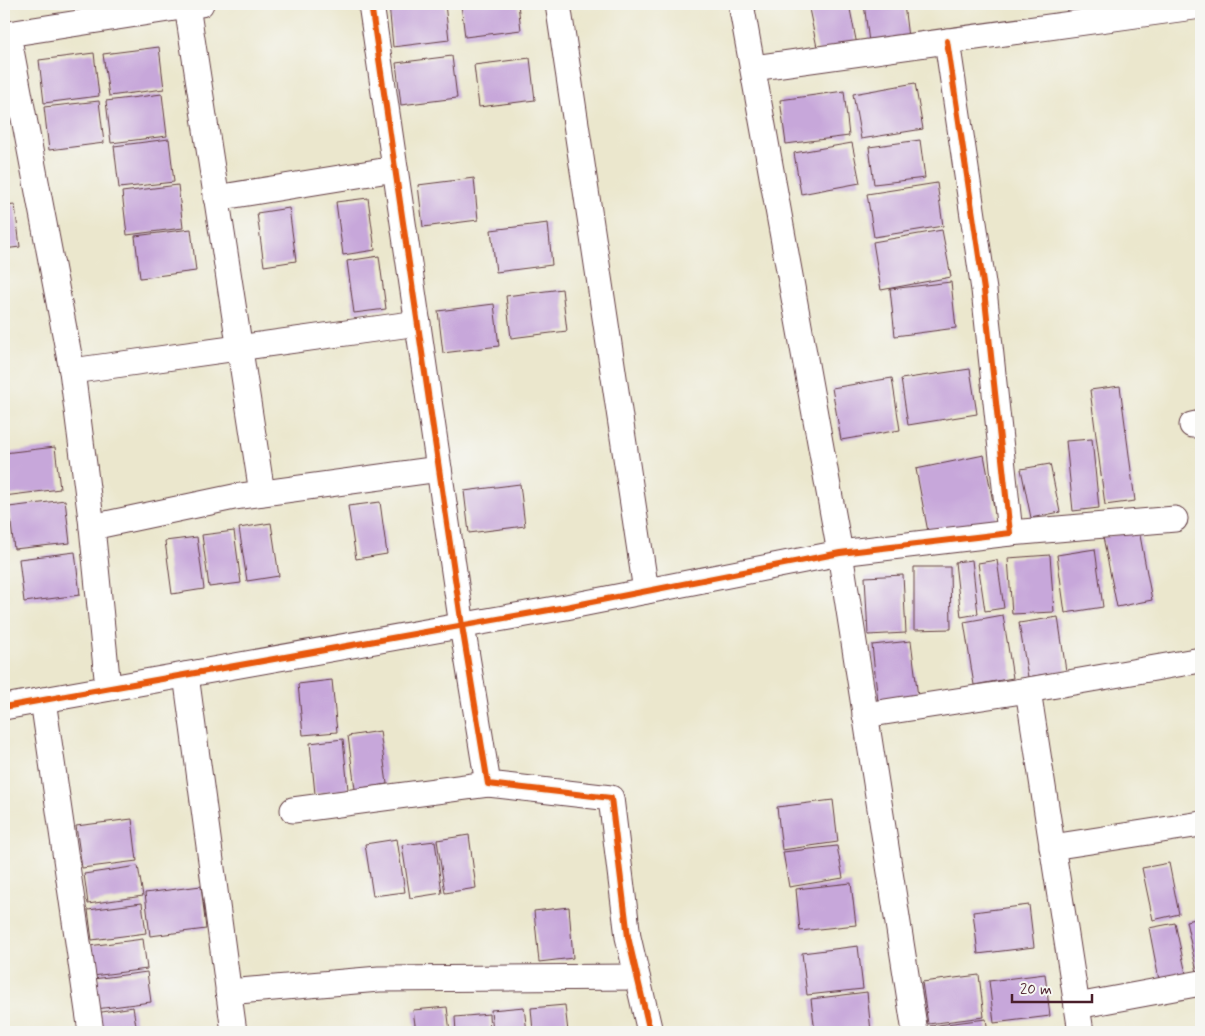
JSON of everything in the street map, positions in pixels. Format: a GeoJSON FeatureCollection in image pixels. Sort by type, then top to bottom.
{"type":"FeatureCollection","features":[{"type":"Feature","properties":{"kind":"street"},"geometry":{"type":"LineString","coordinates":[[371,4],[462,626],[488,784]]}},
{"type":"Feature","properties":{"kind":"street"},"geometry":{"type":"LineString","coordinates":[[558,4],[646,591]]}},
{"type":"Feature","properties":{"kind":"street"},"geometry":{"type":"LineString","coordinates":[[741,4],[840,552],[915,1032]]}},
{"type":"Feature","properties":{"kind":"street"},"geometry":{"type":"LineString","coordinates":[[108,688],[92,527],[72,371],[6,35],[144,8],[194,5],[216,198],[262,493]]}},
{"type":"Feature","properties":{"kind":"street"},"geometry":{"type":"LineString","coordinates":[[753,68],[1201,6]]}},
{"type":"Feature","properties":{"kind":"street"},"geometry":{"type":"LineString","coordinates":[[947,41],[984,290],[1010,533]]}},
{"type":"Feature","properties":{"kind":"street"},"geometry":{"type":"LineString","coordinates":[[216,198],[395,169]]}},
{"type":"Feature","properties":{"kind":"street"},"geometry":{"type":"LineString","coordinates":[[72,371],[418,323]]}},
{"type":"Feature","properties":{"kind":"street"},"geometry":{"type":"LineString","coordinates":[[92,527],[262,493],[439,469]]}},
{"type":"Feature","properties":{"kind":"street"},"geometry":{"type":"LineString","coordinates":[[4,708],[462,626],[840,552],[1010,533],[1175,519]]}},
{"type":"Feature","properties":{"kind":"street"},"geometry":{"type":"LineString","coordinates":[[865,715],[1028,690],[1201,660]]}},
{"type":"Feature","properties":{"kind":"street"},"geometry":{"type":"LineString","coordinates":[[186,675],[234,1032]]}},
{"type":"Feature","properties":{"kind":"street"},"geometry":{"type":"LineString","coordinates":[[1028,690],[1081,1032]]}},
{"type":"Feature","properties":{"kind":"street"},"geometry":{"type":"LineString","coordinates":[[43,700],[91,1032]]}},
{"type":"Feature","properties":{"kind":"street"},"geometry":{"type":"LineString","coordinates":[[293,810],[488,784],[611,798],[628,937],[650,1032]]}},
{"type":"Feature","properties":{"kind":"street"},"geometry":{"type":"LineString","coordinates":[[1052,847],[1201,824]]}},
{"type":"Feature","properties":{"kind":"street"},"geometry":{"type":"LineString","coordinates":[[228,992],[379,979],[637,977]]}},
{"type":"Feature","properties":{"kind":"street"},"geometry":{"type":"LineString","coordinates":[[1077,1006],[1201,983]]}},
{"type":"Feature","properties":{"kind":"building"},"geometry":{"type":"Polygon","coordinates":[[[389,4],[445,4],[449,40],[393,47],[389,4]]]}},
{"type":"Feature","properties":{"kind":"building"},"geometry":{"type":"Polygon","coordinates":[[[461,4],[518,4],[521,30],[465,37],[461,4]]]}},
{"type":"Feature","properties":{"kind":"building"},"geometry":{"type":"Polygon","coordinates":[[[808,4],[849,4],[857,45],[818,52],[808,4]]]}},
{"type":"Feature","properties":{"kind":"building"},"geometry":{"type":"Polygon","coordinates":[[[864,4],[904,4],[908,38],[869,42],[864,4]]]}},
{"type":"Feature","properties":{"kind":"building"},"geometry":{"type":"Polygon","coordinates":[[[159,47],[164,89],[109,96],[103,54],[159,47]]]}},
{"type":"Feature","properties":{"kind":"building"},"geometry":{"type":"Polygon","coordinates":[[[94,53],[99,96],[44,103],[39,60],[94,53]]]}},
{"type":"Feature","properties":{"kind":"building"},"geometry":{"type":"Polygon","coordinates":[[[452,56],[457,98],[401,105],[396,63],[452,56]]]}},
{"type":"Feature","properties":{"kind":"building"},"geometry":{"type":"Polygon","coordinates":[[[530,58],[535,100],[479,107],[474,65],[530,58]]]}},
{"type":"Feature","properties":{"kind":"building"},"geometry":{"type":"Polygon","coordinates":[[[915,83],[923,129],[861,139],[853,94],[915,83]]]}},
{"type":"Feature","properties":{"kind":"building"},"geometry":{"type":"Polygon","coordinates":[[[844,91],[849,136],[786,144],[780,100],[844,91]]]}},
{"type":"Feature","properties":{"kind":"building"},"geometry":{"type":"Polygon","coordinates":[[[162,94],[167,136],[111,143],[106,101],[162,94]]]}},
{"type":"Feature","properties":{"kind":"building"},"geometry":{"type":"Polygon","coordinates":[[[99,101],[104,143],[49,150],[44,107],[99,101]]]}},
{"type":"Feature","properties":{"kind":"building"},"geometry":{"type":"Polygon","coordinates":[[[169,139],[174,182],[119,188],[114,146],[169,139]]]}},
{"type":"Feature","properties":{"kind":"building"},"geometry":{"type":"Polygon","coordinates":[[[920,140],[925,178],[874,184],[869,147],[920,140]]]}},
{"type":"Feature","properties":{"kind":"building"},"geometry":{"type":"Polygon","coordinates":[[[852,143],[860,183],[801,194],[794,153],[852,143]]]}},
{"type":"Feature","properties":{"kind":"building"},"geometry":{"type":"Polygon","coordinates":[[[474,178],[478,220],[423,227],[418,185],[474,178]]]}},
{"type":"Feature","properties":{"kind":"building"},"geometry":{"type":"Polygon","coordinates":[[[937,183],[943,226],[874,237],[867,194],[937,183]]]}},
{"type":"Feature","properties":{"kind":"building"},"geometry":{"type":"Polygon","coordinates":[[[178,185],[183,228],[127,235],[122,192],[178,185]]]}},
{"type":"Feature","properties":{"kind":"building"},"geometry":{"type":"Polygon","coordinates":[[[368,198],[375,250],[343,255],[336,202],[368,198]]]}},
{"type":"Feature","properties":{"kind":"building"},"geometry":{"type":"Polygon","coordinates":[[[15,205],[20,247],[4,249],[4,206],[15,205]]]}},
{"type":"Feature","properties":{"kind":"building"},"geometry":{"type":"Polygon","coordinates":[[[289,208],[296,261],[264,266],[257,213],[289,208]]]}},
{"type":"Feature","properties":{"kind":"building"},"geometry":{"type":"Polygon","coordinates":[[[548,223],[552,265],[496,272],[491,230],[548,223]]]}},
{"type":"Feature","properties":{"kind":"building"},"geometry":{"type":"Polygon","coordinates":[[[191,229],[196,271],[140,278],[135,236],[191,229]]]}},
{"type":"Feature","properties":{"kind":"building"},"geometry":{"type":"Polygon","coordinates":[[[942,230],[951,277],[881,290],[873,242],[942,230]]]}},
{"type":"Feature","properties":{"kind":"building"},"geometry":{"type":"Polygon","coordinates":[[[379,256],[386,309],[354,313],[347,261],[379,256]]]}},
{"type":"Feature","properties":{"kind":"building"},"geometry":{"type":"Polygon","coordinates":[[[951,282],[956,328],[895,336],[890,289],[951,282]]]}},
{"type":"Feature","properties":{"kind":"building"},"geometry":{"type":"Polygon","coordinates":[[[562,289],[567,331],[511,338],[506,296],[562,289]]]}},
{"type":"Feature","properties":{"kind":"building"},"geometry":{"type":"Polygon","coordinates":[[[494,304],[499,346],[443,353],[438,311],[494,304]]]}},
{"type":"Feature","properties":{"kind":"building"},"geometry":{"type":"Polygon","coordinates":[[[970,369],[977,414],[908,425],[901,379],[970,369]]]}},
{"type":"Feature","properties":{"kind":"building"},"geometry":{"type":"Polygon","coordinates":[[[892,378],[900,430],[841,440],[832,388],[892,378]]]}},
{"type":"Feature","properties":{"kind":"building"},"geometry":{"type":"Polygon","coordinates":[[[1120,386],[1135,501],[1105,505],[1090,390],[1120,386]]]}},
{"type":"Feature","properties":{"kind":"building"},"geometry":{"type":"Polygon","coordinates":[[[1092,439],[1099,508],[1073,511],[1066,441],[1092,439]]]}},
{"type":"Feature","properties":{"kind":"building"},"geometry":{"type":"Polygon","coordinates":[[[55,447],[60,489],[4,496],[4,453],[55,447]]]}},
{"type":"Feature","properties":{"kind":"building"},"geometry":{"type":"Polygon","coordinates":[[[984,455],[997,523],[929,537],[916,469],[984,455]]]}},
{"type":"Feature","properties":{"kind":"building"},"geometry":{"type":"Polygon","coordinates":[[[1050,464],[1060,512],[1031,518],[1021,469],[1050,464]]]}},
{"type":"Feature","properties":{"kind":"building"},"geometry":{"type":"Polygon","coordinates":[[[520,484],[525,526],[469,533],[464,491],[520,484]]]}},
{"type":"Feature","properties":{"kind":"building"},"geometry":{"type":"Polygon","coordinates":[[[65,500],[70,543],[14,549],[9,507],[65,500]]]}},
{"type":"Feature","properties":{"kind":"building"},"geometry":{"type":"Polygon","coordinates":[[[380,502],[387,554],[356,559],[348,506],[380,502]]]}},
{"type":"Feature","properties":{"kind":"building"},"geometry":{"type":"Polygon","coordinates":[[[271,523],[279,576],[247,581],[239,528],[271,523]]]}},
{"type":"Feature","properties":{"kind":"building"},"geometry":{"type":"Polygon","coordinates":[[[1139,530],[1152,600],[1117,607],[1103,537],[1139,530]]]}},
{"type":"Feature","properties":{"kind":"building"},"geometry":{"type":"Polygon","coordinates":[[[234,531],[241,583],[209,587],[202,535],[234,531]]]}},
{"type":"Feature","properties":{"kind":"building"},"geometry":{"type":"Polygon","coordinates":[[[197,537],[204,589],[172,594],[165,541],[197,537]]]}},
{"type":"Feature","properties":{"kind":"building"},"geometry":{"type":"Polygon","coordinates":[[[1095,549],[1103,607],[1065,613],[1057,555],[1095,549]]]}},
{"type":"Feature","properties":{"kind":"building"},"geometry":{"type":"Polygon","coordinates":[[[75,552],[80,595],[24,602],[19,559],[75,552]]]}},
{"type":"Feature","properties":{"kind":"building"},"geometry":{"type":"Polygon","coordinates":[[[1050,555],[1054,612],[1012,614],[1008,558],[1050,555]]]}},
{"type":"Feature","properties":{"kind":"building"},"geometry":{"type":"Polygon","coordinates":[[[972,560],[978,614],[961,617],[955,562],[972,560]]]}},
{"type":"Feature","properties":{"kind":"building"},"geometry":{"type":"Polygon","coordinates":[[[997,560],[1004,608],[985,611],[978,563],[997,560]]]}},
{"type":"Feature","properties":{"kind":"building"},"geometry":{"type":"Polygon","coordinates":[[[914,567],[950,567],[951,629],[914,630],[914,567]]]}},
{"type":"Feature","properties":{"kind":"building"},"geometry":{"type":"Polygon","coordinates":[[[903,575],[906,633],[868,635],[865,577],[903,575]]]}},
{"type":"Feature","properties":{"kind":"building"},"geometry":{"type":"Polygon","coordinates":[[[1003,615],[1013,678],[974,685],[964,622],[1003,615]]]}},
{"type":"Feature","properties":{"kind":"building"},"geometry":{"type":"Polygon","coordinates":[[[1058,617],[1066,671],[1028,677],[1019,623],[1058,617]]]}},
{"type":"Feature","properties":{"kind":"building"},"geometry":{"type":"Polygon","coordinates":[[[911,641],[918,697],[878,702],[872,645],[911,641]]]}},
{"type":"Feature","properties":{"kind":"building"},"geometry":{"type":"Polygon","coordinates":[[[332,680],[337,732],[303,735],[298,684],[332,680]]]}},
{"type":"Feature","properties":{"kind":"building"},"geometry":{"type":"Polygon","coordinates":[[[380,731],[387,784],[355,789],[348,736],[380,731]]]}},
{"type":"Feature","properties":{"kind":"building"},"geometry":{"type":"Polygon","coordinates":[[[343,739],[348,790],[315,794],[310,743],[343,739]]]}},
{"type":"Feature","properties":{"kind":"building"},"geometry":{"type":"Polygon","coordinates":[[[833,800],[838,842],[782,850],[777,807],[833,800]]]}},
{"type":"Feature","properties":{"kind":"building"},"geometry":{"type":"Polygon","coordinates":[[[132,819],[137,861],[82,868],[76,826],[132,819]]]}},
{"type":"Feature","properties":{"kind":"building"},"geometry":{"type":"Polygon","coordinates":[[[469,835],[476,888],[445,893],[437,840],[469,835]]]}},
{"type":"Feature","properties":{"kind":"building"},"geometry":{"type":"Polygon","coordinates":[[[397,839],[405,892],[373,896],[365,844],[397,839]]]}},
{"type":"Feature","properties":{"kind":"building"},"geometry":{"type":"Polygon","coordinates":[[[435,841],[442,893],[410,898],[402,845],[435,841]]]}},
{"type":"Feature","properties":{"kind":"building"},"geometry":{"type":"Polygon","coordinates":[[[837,846],[843,878],[789,887],[783,852],[837,846]]]}},
{"type":"Feature","properties":{"kind":"building"},"geometry":{"type":"Polygon","coordinates":[[[1169,863],[1179,914],[1153,920],[1142,868],[1169,863]]]}},
{"type":"Feature","properties":{"kind":"building"},"geometry":{"type":"Polygon","coordinates":[[[138,866],[143,896],[88,904],[84,874],[138,866]]]}},
{"type":"Feature","properties":{"kind":"building"},"geometry":{"type":"Polygon","coordinates":[[[851,883],[856,925],[800,931],[796,889],[851,883]]]}},
{"type":"Feature","properties":{"kind":"building"},"geometry":{"type":"Polygon","coordinates":[[[201,886],[206,929],[150,936],[145,893],[201,886]]]}},
{"type":"Feature","properties":{"kind":"building"},"geometry":{"type":"Polygon","coordinates":[[[142,903],[146,933],[92,940],[88,910],[142,903]]]}},
{"type":"Feature","properties":{"kind":"building"},"geometry":{"type":"Polygon","coordinates":[[[1029,905],[1034,947],[978,954],[973,912],[1029,905]]]}},
{"type":"Feature","properties":{"kind":"building"},"geometry":{"type":"Polygon","coordinates":[[[569,907],[573,958],[539,962],[534,911],[569,907]]]}},
{"type":"Feature","properties":{"kind":"building"},"geometry":{"type":"Polygon","coordinates":[[[1201,918],[1201,972],[1197,972],[1186,921],[1201,918]]]}},
{"type":"Feature","properties":{"kind":"building"},"geometry":{"type":"Polygon","coordinates":[[[1175,923],[1186,974],[1159,980],[1149,928],[1175,923]]]}},
{"type":"Feature","properties":{"kind":"building"},"geometry":{"type":"Polygon","coordinates":[[[143,939],[147,969],[93,976],[89,946],[143,939]]]}},
{"type":"Feature","properties":{"kind":"building"},"geometry":{"type":"Polygon","coordinates":[[[858,946],[863,989],[807,995],[802,953],[858,946]]]}},
{"type":"Feature","properties":{"kind":"building"},"geometry":{"type":"Polygon","coordinates":[[[147,972],[151,1002],[96,1009],[93,979],[147,972]]]}},
{"type":"Feature","properties":{"kind":"building"},"geometry":{"type":"Polygon","coordinates":[[[1045,974],[1050,1016],[994,1023],[989,981],[1045,974]]]}},
{"type":"Feature","properties":{"kind":"building"},"geometry":{"type":"Polygon","coordinates":[[[979,975],[984,1017],[928,1024],[922,982],[979,975]]]}},
{"type":"Feature","properties":{"kind":"building"},"geometry":{"type":"Polygon","coordinates":[[[867,992],[871,1032],[815,1032],[811,999],[867,992]]]}},
{"type":"Feature","properties":{"kind":"building"},"geometry":{"type":"Polygon","coordinates":[[[565,1005],[568,1032],[533,1032],[531,1008],[565,1005]]]}},
{"type":"Feature","properties":{"kind":"building"},"geometry":{"type":"Polygon","coordinates":[[[133,1007],[137,1032],[99,1032],[96,1013],[133,1007]]]}},
{"type":"Feature","properties":{"kind":"building"},"geometry":{"type":"Polygon","coordinates":[[[447,1007],[450,1032],[416,1032],[413,1010],[447,1007]]]}},
{"type":"Feature","properties":{"kind":"building"},"geometry":{"type":"Polygon","coordinates":[[[524,1007],[527,1032],[493,1032],[491,1010],[524,1007]]]}},
{"type":"Feature","properties":{"kind":"building"},"geometry":{"type":"Polygon","coordinates":[[[489,1014],[490,1032],[456,1032],[455,1017],[489,1014]]]}},
{"type":"Feature","properties":{"kind":"building"},"geometry":{"type":"Polygon","coordinates":[[[986,1019],[988,1032],[931,1032],[930,1026],[986,1019]]]}},
{"type":"Feature","properties":{"kind":"cycle path"},"geometry":{"type":"LineString","coordinates":[[371,4],[462,626],[488,784],[611,798],[628,937],[650,1032]]}},
{"type":"Feature","properties":{"kind":"cycle path"},"geometry":{"type":"LineString","coordinates":[[4,707],[566,607],[840,553],[1010,533],[984,290],[947,41]]}}]}
